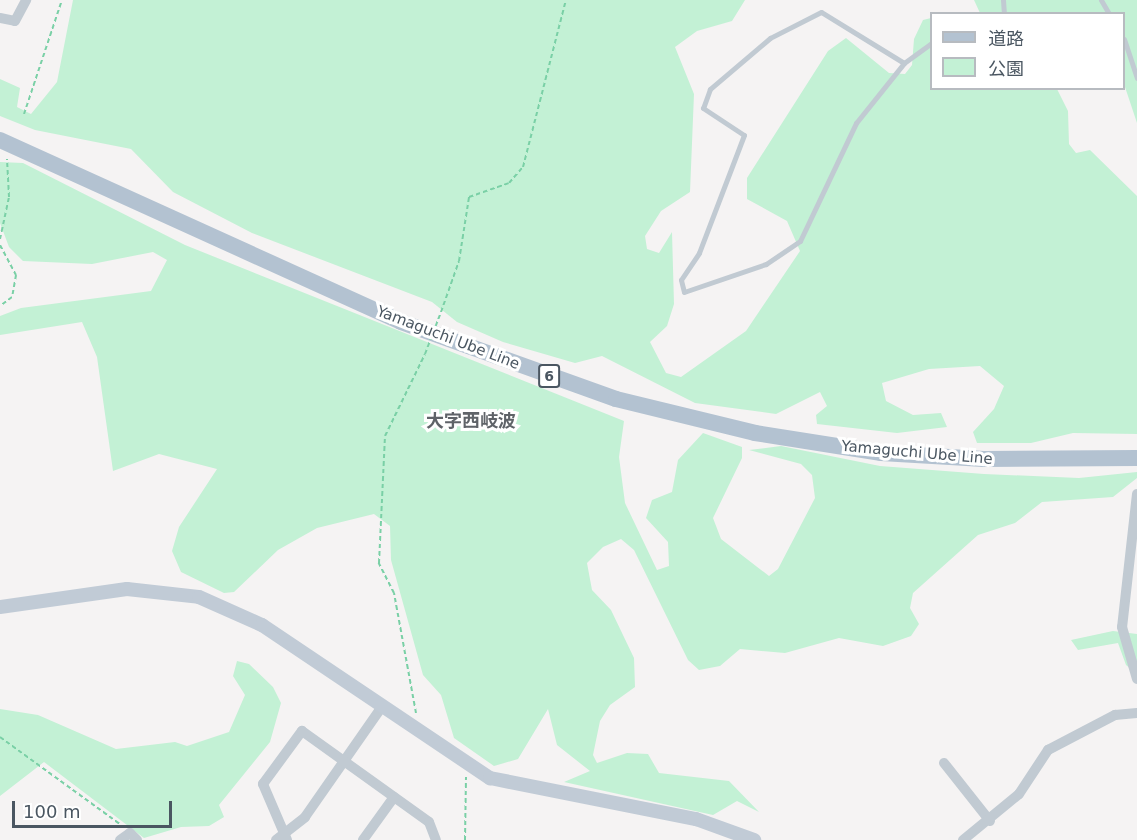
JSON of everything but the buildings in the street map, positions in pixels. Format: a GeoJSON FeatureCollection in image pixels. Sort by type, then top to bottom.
{"type":"FeatureCollection","features":[{"type":"Feature","properties":{"kind":"main road","name":"Yamaguchi Ube Line"},"geometry":{"type":"LineString","coordinates":[[0,140],[401,322],[616,399],[755,433],[881,453],[994,460],[1137,458]]}},
{"type":"Feature","properties":{"kind":"street"},"geometry":{"type":"LineString","coordinates":[[0,18],[15,21],[27,0]]}},
{"type":"Feature","properties":{"kind":"street"},"geometry":{"type":"LineString","coordinates":[[1137,494],[1122,627],[1137,679]]}},
{"type":"Feature","properties":{"kind":"street"},"geometry":{"type":"LineString","coordinates":[[0,607],[127,589],[199,597],[262,625],[464,765],[510,786],[673,814],[754,840]]}},
{"type":"Feature","properties":{"kind":"street"},"geometry":{"type":"LineString","coordinates":[[283,839],[344,761],[381,708]]}},
{"type":"Feature","properties":{"kind":"street"},"geometry":{"type":"LineString","coordinates":[[963,840],[990,821],[1019,794],[1048,750],[1115,715],[1137,713]]}},
{"type":"Feature","properties":{"kind":"street"},"geometry":{"type":"LineString","coordinates":[[283,839],[263,784],[302,731],[435,829],[436,840]]}},
{"type":"Feature","properties":{"kind":"street"},"geometry":{"type":"LineString","coordinates":[[944,764],[990,821]]}},
{"type":"Feature","properties":{"kind":"street"},"geometry":{"type":"LineString","coordinates":[[363,840],[394,797]]}},
{"type":"Feature","properties":{"kind":"street"},"geometry":{"type":"LineString","coordinates":[[120,840],[133,836]]}},
{"type":"Feature","properties":{"kind":"lane"},"geometry":{"type":"LineString","coordinates":[[904,63],[821,12],[770,38],[710,89],[703,108],[744,135],[699,253],[681,280],[684,292],[766,264],[800,242],[842,147],[904,63],[930,44]]}},
{"type":"Feature","properties":{"kind":"lane"},"geometry":{"type":"LineString","coordinates":[[1125,42],[1137,78]]}},
{"type":"Feature","properties":{"kind":"path"},"geometry":{"type":"LineString","coordinates":[[24,114],[62,0]]}},
{"type":"Feature","properties":{"kind":"path"},"geometry":{"type":"LineString","coordinates":[[417,724],[394,593],[379,563],[385,436],[425,354],[459,261],[469,197],[509,183],[523,167],[566,0]]}},
{"type":"Feature","properties":{"kind":"path"},"geometry":{"type":"LineString","coordinates":[[0,239],[9,197],[8,159]]}},
{"type":"Feature","properties":{"kind":"path"},"geometry":{"type":"LineString","coordinates":[[0,244],[16,274],[12,297],[0,306]]}},
{"type":"Feature","properties":{"kind":"path"},"geometry":{"type":"LineString","coordinates":[[0,737],[133,836]]}},
{"type":"Feature","properties":{"kind":"path"},"geometry":{"type":"LineString","coordinates":[[464,765],[465,840]]}},
{"type":"Feature","properties":{"kind":"green space"},"geometry":{"type":"Polygon","coordinates":[[[73,0],[745,0],[732,21],[697,31],[675,47],[694,94],[690,192],[661,211],[645,236],[647,249],[659,253],[672,232],[674,304],[667,326],[650,342],[666,373],[681,377],[746,331],[800,251],[787,221],[747,199],[747,178],[828,51],[846,38],[889,73],[905,74],[912,65],[914,39],[923,20],[930,18],[930,90],[1058,90],[1068,111],[1069,144],[1076,153],[1090,150],[1137,196],[1137,434],[1073,433],[1031,443],[977,443],[973,432],[994,409],[1004,386],[980,366],[929,369],[882,383],[886,401],[913,415],[941,413],[947,427],[897,433],[817,424],[816,415],[827,406],[820,392],[776,414],[695,403],[602,356],[575,363],[503,342],[457,322],[432,302],[252,233],[173,192],[131,149],[35,130],[0,116],[0,79],[20,88],[17,107],[31,114],[57,82],[73,0]]]}},
{"type":"Feature","properties":{"kind":"green space"},"geometry":{"type":"Polygon","coordinates":[[[974,0],[1137,0],[1137,123],[1125,87],[1125,12],[980,12],[974,0]]]}},
{"type":"Feature","properties":{"kind":"green space"},"geometry":{"type":"Polygon","coordinates":[[[0,162],[23,163],[185,245],[624,421],[619,457],[625,503],[657,570],[669,566],[668,542],[646,518],[652,500],[672,492],[678,460],[703,433],[742,447],[742,458],[713,518],[721,539],[769,576],[778,569],[815,498],[812,475],[801,464],[749,450],[781,446],[880,466],[984,474],[1079,478],[1137,472],[1137,478],[1113,497],[1042,502],[1015,523],[978,535],[913,593],[910,608],[919,624],[911,636],[883,646],[839,638],[785,653],[740,649],[720,666],[699,670],[688,660],[634,550],[621,539],[603,547],[587,563],[592,590],[611,610],[634,658],[635,687],[610,705],[600,721],[593,755],[597,763],[627,753],[648,754],[659,773],[729,781],[759,812],[737,801],[713,815],[564,782],[590,771],[557,745],[548,709],[518,759],[494,766],[454,738],[441,695],[423,675],[391,560],[390,526],[374,514],[317,528],[278,550],[234,592],[224,593],[181,572],[172,551],[179,527],[217,469],[159,454],[113,471],[97,357],[82,322],[0,335],[0,316],[21,308],[151,291],[167,260],[153,252],[92,264],[23,261],[9,247],[0,223],[0,162]]]}},
{"type":"Feature","properties":{"kind":"green space"},"geometry":{"type":"Polygon","coordinates":[[[1113,631],[1137,634],[1137,674],[1126,665],[1118,643],[1078,650],[1071,640],[1113,631]]]}},
{"type":"Feature","properties":{"kind":"green space"},"geometry":{"type":"Polygon","coordinates":[[[237,661],[249,664],[273,687],[281,703],[270,742],[219,805],[224,817],[209,826],[181,827],[144,838],[44,762],[0,796],[0,709],[38,715],[116,749],[175,742],[187,746],[229,732],[245,695],[233,676],[237,661]]]}},
{"type":"Feature","properties":{"kind":"district","name":"大字西岐波"},"geometry":{"type":"Point","coordinates":[471,421]}}]}
